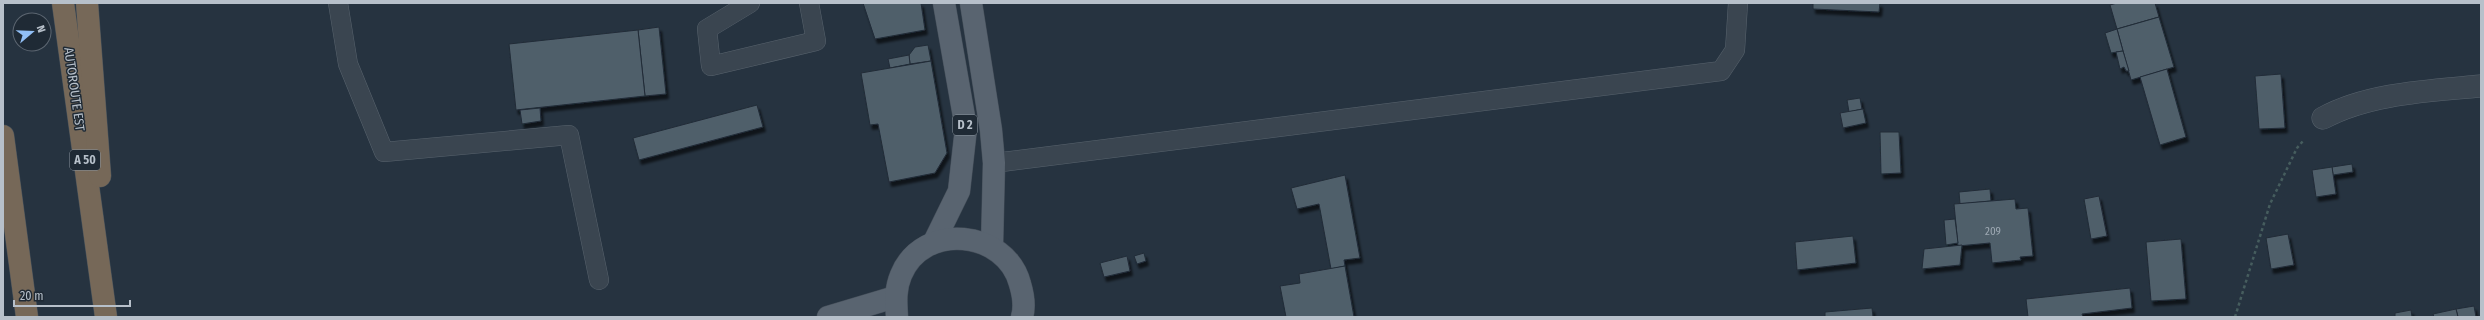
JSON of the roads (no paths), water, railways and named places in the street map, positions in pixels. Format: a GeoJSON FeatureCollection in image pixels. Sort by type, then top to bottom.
{"type":"FeatureCollection","features":[{"type":"Feature","properties":{"kind":"highway","name":"AUTOROUTE EST"},"geometry":{"type":"LineString","coordinates":[[63,3],[106,317]]}},
{"type":"Feature","properties":{"kind":"highway"},"geometry":{"type":"LineString","coordinates":[[87,3],[111,317]]}},
{"type":"Feature","properties":{"kind":"highway"},"geometry":{"type":"LineString","coordinates":[[3,136],[27,317]]}},
{"type":"Feature","properties":{"kind":"main road","name":"D 2"},"geometry":{"type":"LineString","coordinates":[[934,242],[959,191],[966,128],[944,3]]}},
{"type":"Feature","properties":{"kind":"main road","name":"D 2"},"geometry":{"type":"LineString","coordinates":[[971,3],[991,130],[994,163],[992,246]]}},
{"type":"Feature","properties":{"kind":"main road"},"geometry":{"type":"LineString","coordinates":[[828,317],[896,307],[901,274],[915,255],[934,242],[964,237],[992,246],[1008,258],[1018,275],[1023,294],[1022,317]]}},
{"type":"Feature","properties":{"kind":"street"},"geometry":{"type":"LineString","coordinates":[[2323,118],[2339,110],[2390,97],[2481,86]]}},
{"type":"Feature","properties":{"kind":"lane"},"geometry":{"type":"LineString","coordinates":[[338,3],[348,64],[384,152],[569,135],[599,280]]}},
{"type":"Feature","properties":{"kind":"lane"},"geometry":{"type":"LineString","coordinates":[[750,3],[707,29],[711,66],[816,41],[809,3]]}},
{"type":"Feature","properties":{"kind":"lane"},"geometry":{"type":"LineString","coordinates":[[994,163],[1721,71],[1735,50],[1738,3]]}}]}
